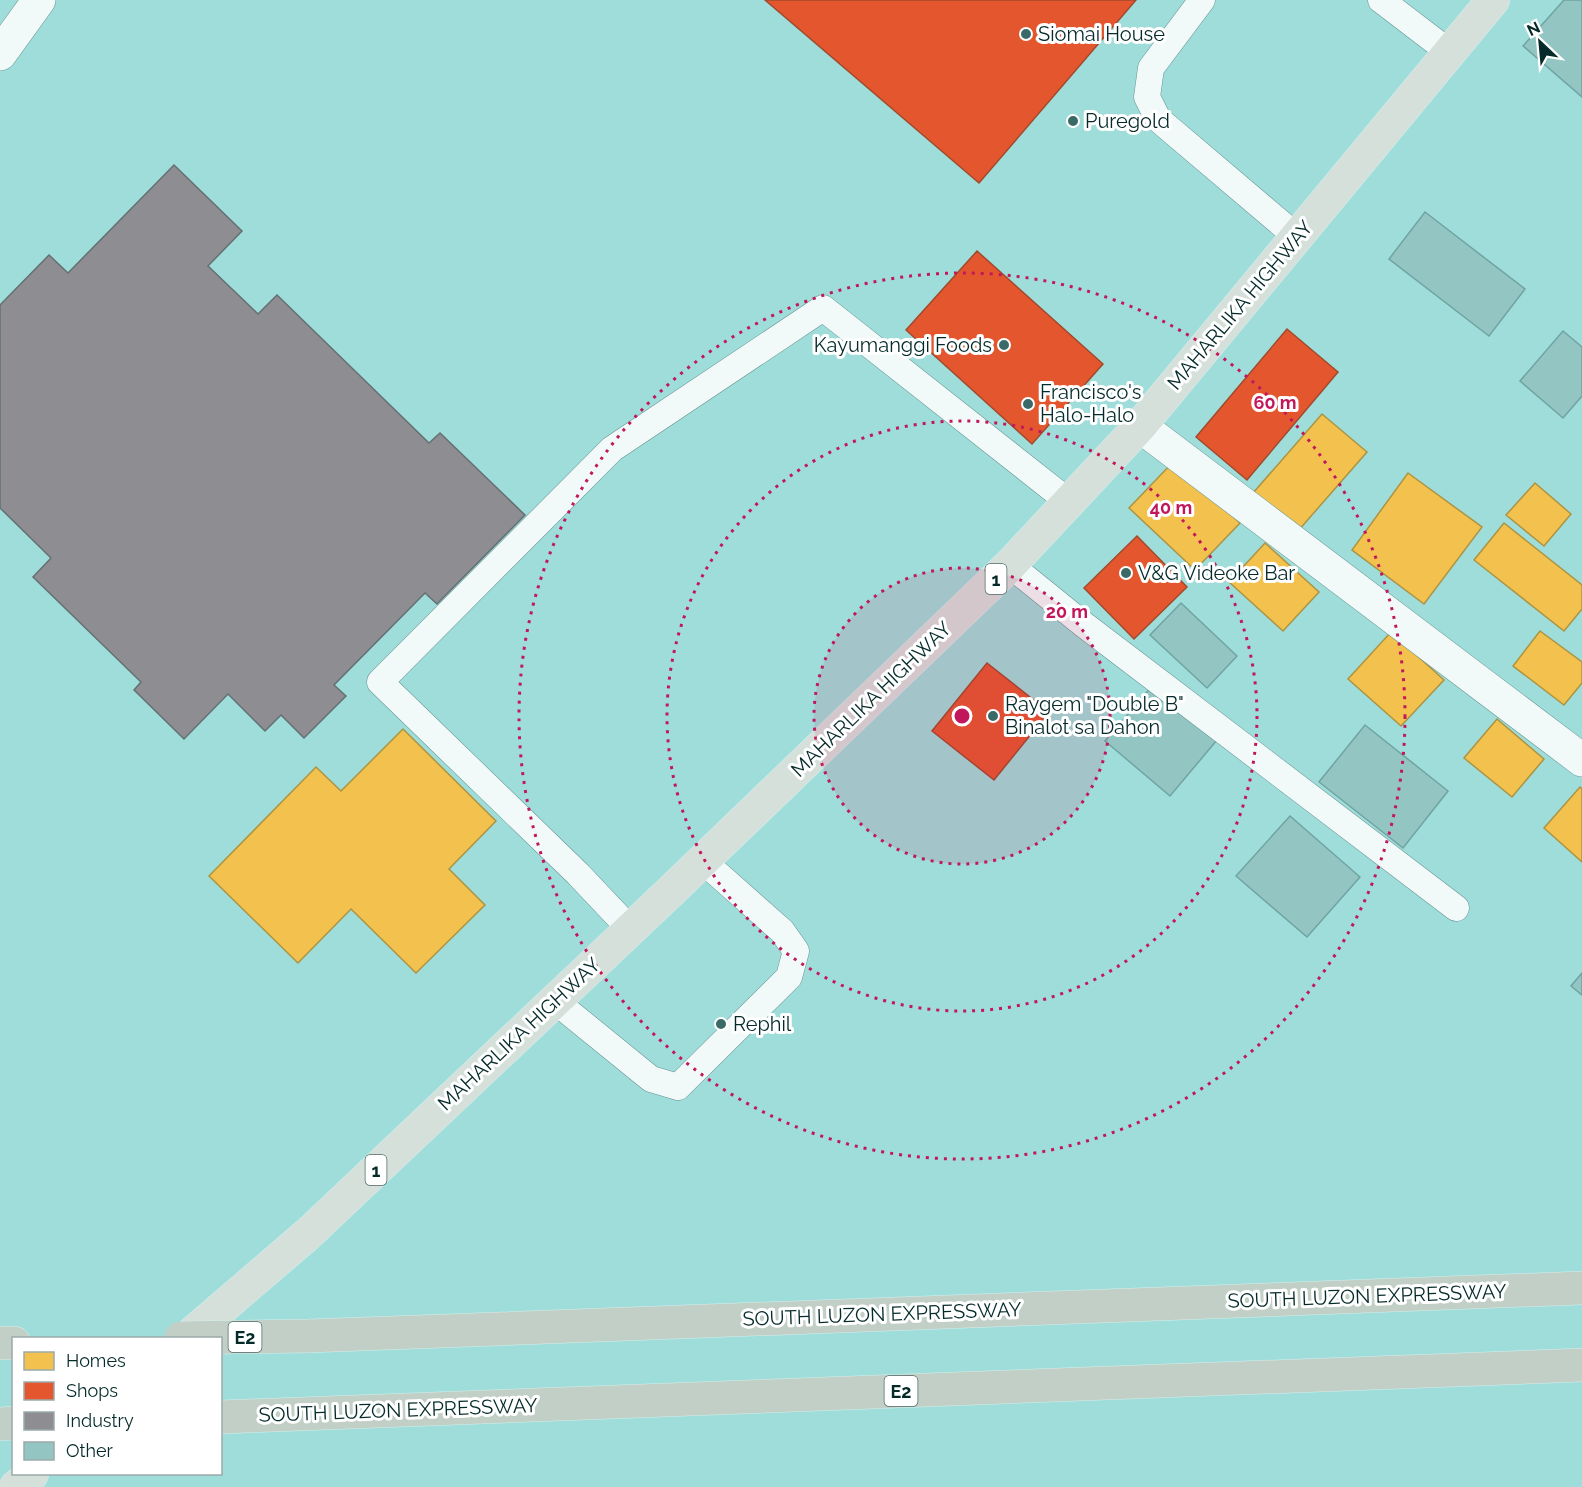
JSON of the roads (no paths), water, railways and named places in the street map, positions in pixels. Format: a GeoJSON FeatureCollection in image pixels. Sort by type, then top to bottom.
{"type":"FeatureCollection","features":[{"type":"Feature","properties":{"kind":"highway","name":"SOUTH LUZON EXPRESSWAY"},"geometry":{"type":"LineString","coordinates":[[222,1337],[1582,1288]]}},
{"type":"Feature","properties":{"kind":"highway","name":"SOUTH LUZON EXPRESSWAY"},"geometry":{"type":"LineString","coordinates":[[222,1417],[1582,1365]]}},
{"type":"Feature","properties":{"kind":"main road","name":"MAHARLIKA HIGHWAY"},"geometry":{"type":"LineString","coordinates":[[188,1337],[308,1234],[703,861],[1010,565],[1140,426],[1493,0]]}},
{"type":"Feature","properties":{"kind":"main road"},"geometry":{"type":"LineString","coordinates":[[16,1487],[30,1475]]}},
{"type":"Feature","properties":{"kind":"street"},"geometry":{"type":"LineString","coordinates":[[0,54],[39,0]]}},
{"type":"Feature","properties":{"kind":"street"},"geometry":{"type":"LineString","coordinates":[[1140,426],[1582,760]]}},
{"type":"Feature","properties":{"kind":"lane"},"geometry":{"type":"LineString","coordinates":[[1202,0],[1151,68],[1147,97],[1158,119],[1297,237]]}},
{"type":"Feature","properties":{"kind":"lane"},"geometry":{"type":"LineString","coordinates":[[1381,0],[1449,52]]}},
{"type":"Feature","properties":{"kind":"lane"},"geometry":{"type":"LineString","coordinates":[[630,929],[578,874],[380,682],[612,449],[823,308],[1069,502]]}},
{"type":"Feature","properties":{"kind":"lane"},"geometry":{"type":"LineString","coordinates":[[1010,565],[1092,631],[1456,908]]}},
{"type":"Feature","properties":{"kind":"lane"},"geometry":{"type":"LineString","coordinates":[[555,1000],[651,1079],[678,1087],[789,977],[796,951],[782,931],[703,861]]}},
{"type":"Feature","properties":{"kind":"place","name":"Siomai House"},"geometry":{"type":"Point","coordinates":[1026,34]}},
{"type":"Feature","properties":{"kind":"place","name":"Puregold"},"geometry":{"type":"Point","coordinates":[1073,121]}},
{"type":"Feature","properties":{"kind":"place","name":"Kayumanggi Foods"},"geometry":{"type":"Point","coordinates":[1004,345]}},
{"type":"Feature","properties":{"kind":"place","name":"Francisco's Halo-Halo"},"geometry":{"type":"Point","coordinates":[1028,404]}},
{"type":"Feature","properties":{"kind":"place","name":"V&G Videoke Bar"},"geometry":{"type":"Point","coordinates":[1126,573]}},
{"type":"Feature","properties":{"kind":"place","name":"Raygem \"Double B\" Binalot sa Dahon"},"geometry":{"type":"Point","coordinates":[993,716]}},
{"type":"Feature","properties":{"kind":"place","name":"Rephil"},"geometry":{"type":"Point","coordinates":[721,1024]}}]}
